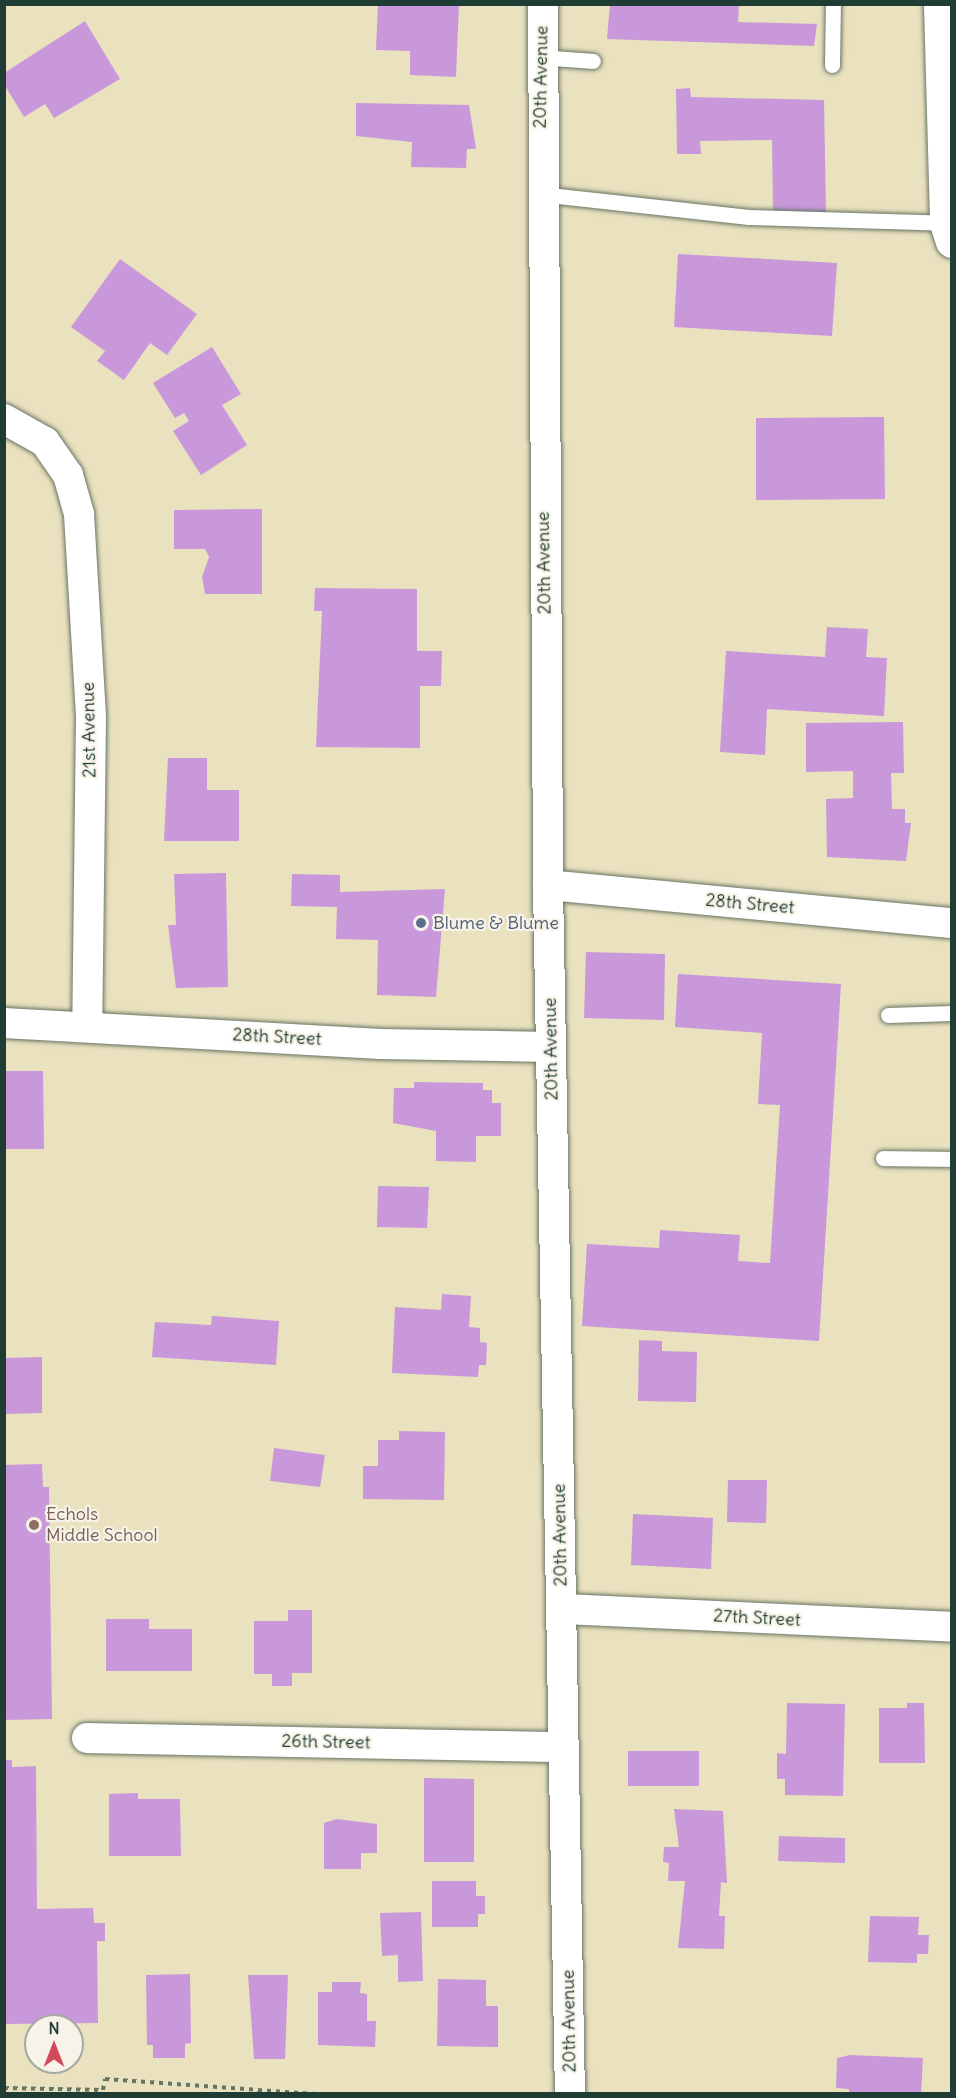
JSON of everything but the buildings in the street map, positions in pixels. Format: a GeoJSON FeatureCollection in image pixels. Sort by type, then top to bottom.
{"type":"FeatureCollection","features":[{"type":"Feature","properties":{"kind":"highway"},"geometry":{"type":"LineString","coordinates":[[940,4],[949,232]]}},
{"type":"Feature","properties":{"kind":"street","name":"20th Avenue"},"geometry":{"type":"LineString","coordinates":[[543,4],[540,57],[540,194],[550,1047],[570,2094]]}},
{"type":"Feature","properties":{"kind":"street","name":"21st Avenue"},"geometry":{"type":"LineString","coordinates":[[4,419],[45,442],[68,475],[79,514],[91,718],[87,1026]]}},
{"type":"Feature","properties":{"kind":"street","name":"28th Street"},"geometry":{"type":"LineString","coordinates":[[548,885],[951,923]]}},
{"type":"Feature","properties":{"kind":"street","name":"28th Street"},"geometry":{"type":"LineString","coordinates":[[4,1023],[550,1047]]}},
{"type":"Feature","properties":{"kind":"street","name":"27th Street"},"geometry":{"type":"LineString","coordinates":[[562,1609],[951,1627]]}},
{"type":"Feature","properties":{"kind":"street","name":"26th Street"},"geometry":{"type":"LineString","coordinates":[[87,1738],[564,1747]]}},
{"type":"Feature","properties":{"kind":"lane"},"geometry":{"type":"LineString","coordinates":[[832,65],[833,4]]}},
{"type":"Feature","properties":{"kind":"lane"},"geometry":{"type":"LineString","coordinates":[[540,57],[592,61]]}},
{"type":"Feature","properties":{"kind":"lane"},"geometry":{"type":"LineString","coordinates":[[540,194],[749,217],[949,232]]}},
{"type":"Feature","properties":{"kind":"lane"},"geometry":{"type":"LineString","coordinates":[[888,1015],[951,1013]]}},
{"type":"Feature","properties":{"kind":"lane"},"geometry":{"type":"LineString","coordinates":[[883,1158],[951,1159]]}},
{"type":"Feature","properties":{"kind":"path"},"geometry":{"type":"LineString","coordinates":[[4,2088],[103,2090],[105,2079],[315,2094]]}},
{"type":"Feature","properties":{"kind":"place","name":"Blume & Blume"},"geometry":{"type":"Point","coordinates":[421,923]}},
{"type":"Feature","properties":{"kind":"place","name":"Echols Middle School"},"geometry":{"type":"Point","coordinates":[34,1525]}}]}
